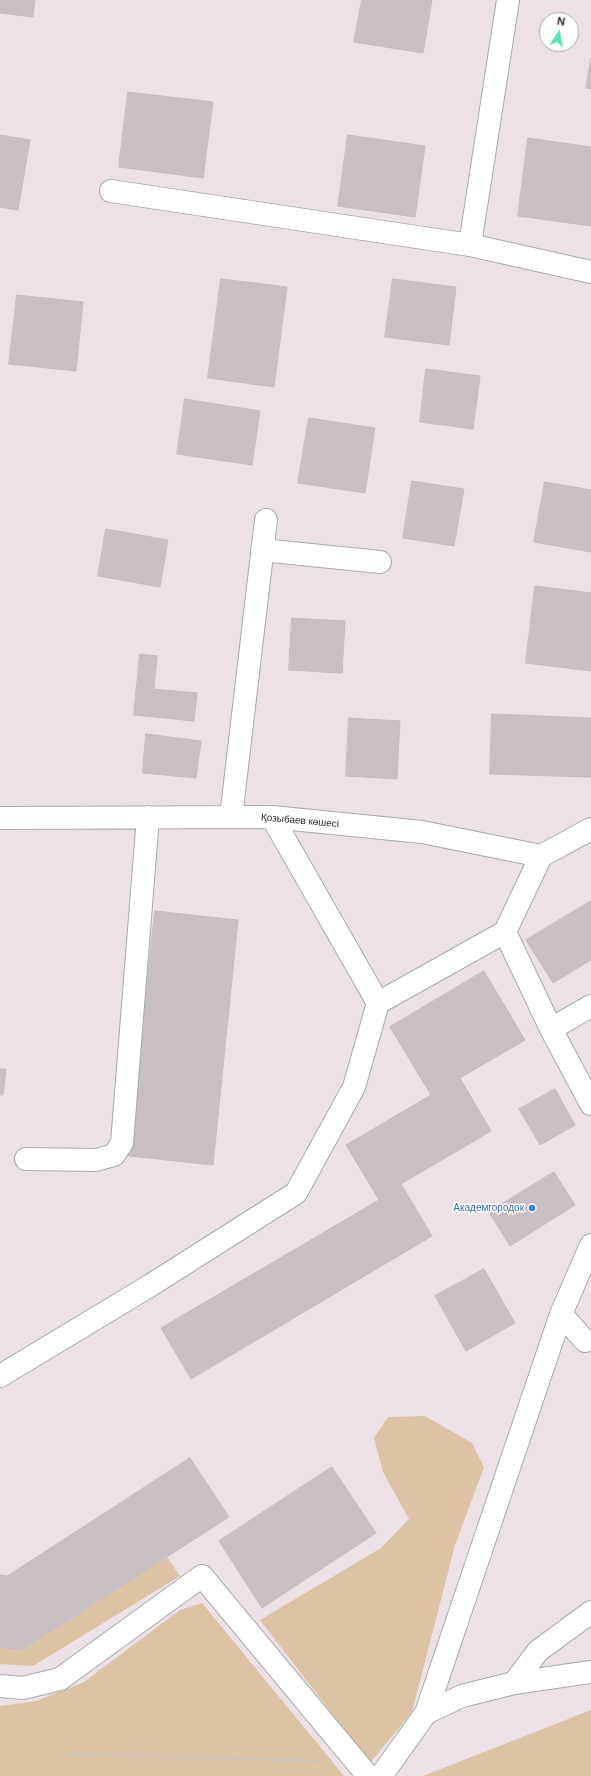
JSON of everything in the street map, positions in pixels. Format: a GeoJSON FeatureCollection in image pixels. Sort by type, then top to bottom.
{"type":"FeatureCollection","features":[{"type":"Feature","properties":{"kind":"street"},"geometry":{"type":"LineString","coordinates":[[470,245],[508,0]]}},
{"type":"Feature","properties":{"kind":"street"},"geometry":{"type":"LineString","coordinates":[[111,191],[470,245],[591,272]]}},
{"type":"Feature","properties":{"kind":"street"},"geometry":{"type":"LineString","coordinates":[[231,817],[266,520]]}},
{"type":"Feature","properties":{"kind":"street"},"geometry":{"type":"LineString","coordinates":[[262,550],[380,562]]}},
{"type":"Feature","properties":{"kind":"street"},"geometry":{"type":"LineString","coordinates":[[26,1159],[96,1160],[114,1155],[122,1143],[148,817]]}},
{"type":"Feature","properties":{"kind":"street"},"geometry":{"type":"LineString","coordinates":[[272,817],[378,1003]]}},
{"type":"Feature","properties":{"kind":"street","name":"Қозыбаев көшесі"},"geometry":{"type":"LineString","coordinates":[[0,818],[272,817],[422,832],[541,856]]}},
{"type":"Feature","properties":{"kind":"street"},"geometry":{"type":"LineString","coordinates":[[0,1376],[151,1285],[296,1193],[354,1087],[378,1003],[504,932],[541,856],[591,829]]}},
{"type":"Feature","properties":{"kind":"street"},"geometry":{"type":"LineString","coordinates":[[504,932],[551,1029],[591,1104]]}},
{"type":"Feature","properties":{"kind":"street"},"geometry":{"type":"LineString","coordinates":[[551,1029],[591,1006]]}},
{"type":"Feature","properties":{"kind":"street"},"geometry":{"type":"LineString","coordinates":[[381,1776],[426,1713],[561,1314],[591,1245]]}},
{"type":"Feature","properties":{"kind":"street"},"geometry":{"type":"LineString","coordinates":[[561,1314],[585,1341]]}},
{"type":"Feature","properties":{"kind":"street"},"geometry":{"type":"LineString","coordinates":[[0,1686],[23,1688],[60,1679],[202,1576],[368,1776]]}},
{"type":"Feature","properties":{"kind":"street"},"geometry":{"type":"LineString","coordinates":[[514,1683],[538,1651],[591,1612]]}},
{"type":"Feature","properties":{"kind":"street"},"geometry":{"type":"LineString","coordinates":[[426,1713],[462,1696],[514,1683],[591,1672]]}},
{"type":"Feature","properties":{"kind":"path"},"geometry":{"type":"LineString","coordinates":[[72,1754],[332,1761],[346,1751]]}},
{"type":"Feature","properties":{"kind":"shaded area"},"geometry":{"type":"Polygon","coordinates":[[[425,1416],[472,1443],[484,1467],[455,1545],[412,1712],[370,1763],[260,1620],[381,1548],[409,1519],[383,1472],[374,1438],[388,1417],[425,1416]]]}},
{"type":"Feature","properties":{"kind":"shaded area"},"geometry":{"type":"Polygon","coordinates":[[[167,1557],[180,1576],[33,1666],[0,1664],[0,1647],[23,1650],[167,1557]]]}},
{"type":"Feature","properties":{"kind":"shaded area"},"geometry":{"type":"Polygon","coordinates":[[[202,1603],[344,1776],[0,1776],[0,1706],[36,1701],[84,1682],[180,1610],[202,1603]]]}},
{"type":"Feature","properties":{"kind":"shaded area"},"geometry":{"type":"Polygon","coordinates":[[[591,1710],[591,1776],[423,1776],[591,1710]]]}},
{"type":"Feature","properties":{"kind":"building"},"geometry":{"type":"Polygon","coordinates":[[[0,0],[35,0],[33,17],[0,13],[0,0]]]}},
{"type":"Feature","properties":{"kind":"building"},"geometry":{"type":"Polygon","coordinates":[[[362,0],[432,0],[423,53],[354,42],[362,0]]]}},
{"type":"Feature","properties":{"kind":"building"},"geometry":{"type":"Polygon","coordinates":[[[591,58],[591,89],[586,88],[591,58]]]}},
{"type":"Feature","properties":{"kind":"building"},"geometry":{"type":"Polygon","coordinates":[[[128,92],[213,102],[203,178],[119,167],[128,92]]]}},
{"type":"Feature","properties":{"kind":"building"},"geometry":{"type":"Polygon","coordinates":[[[0,135],[30,140],[18,210],[0,207],[0,135]]]}},
{"type":"Feature","properties":{"kind":"building"},"geometry":{"type":"Polygon","coordinates":[[[348,135],[425,146],[415,217],[338,206],[348,135]]]}},
{"type":"Feature","properties":{"kind":"building"},"geometry":{"type":"Polygon","coordinates":[[[528,138],[591,147],[591,226],[518,216],[528,138]]]}},
{"type":"Feature","properties":{"kind":"building"},"geometry":{"type":"Polygon","coordinates":[[[221,279],[287,287],[274,387],[208,378],[221,279]]]}},
{"type":"Feature","properties":{"kind":"building"},"geometry":{"type":"Polygon","coordinates":[[[393,279],[456,287],[449,345],[385,337],[393,279]]]}},
{"type":"Feature","properties":{"kind":"building"},"geometry":{"type":"Polygon","coordinates":[[[17,295],[83,302],[76,371],[9,364],[17,295]]]}},
{"type":"Feature","properties":{"kind":"building"},"geometry":{"type":"Polygon","coordinates":[[[426,369],[480,376],[473,429],[420,422],[426,369]]]}},
{"type":"Feature","properties":{"kind":"building"},"geometry":{"type":"Polygon","coordinates":[[[185,399],[260,411],[252,465],[177,454],[185,399]]]}},
{"type":"Feature","properties":{"kind":"building"},"geometry":{"type":"Polygon","coordinates":[[[309,418],[375,428],[365,493],[298,483],[309,418]]]}},
{"type":"Feature","properties":{"kind":"building"},"geometry":{"type":"Polygon","coordinates":[[[412,481],[464,489],[454,546],[403,538],[412,481]]]}},
{"type":"Feature","properties":{"kind":"building"},"geometry":{"type":"Polygon","coordinates":[[[545,482],[591,490],[591,552],[534,542],[545,482]]]}},
{"type":"Feature","properties":{"kind":"building"},"geometry":{"type":"Polygon","coordinates":[[[106,529],[168,540],[160,587],[98,576],[106,529]]]}},
{"type":"Feature","properties":{"kind":"building"},"geometry":{"type":"Polygon","coordinates":[[[535,586],[591,593],[591,671],[526,663],[535,586]]]}},
{"type":"Feature","properties":{"kind":"building"},"geometry":{"type":"Polygon","coordinates":[[[292,618],[345,621],[342,673],[289,670],[292,618]]]}},
{"type":"Feature","properties":{"kind":"building"},"geometry":{"type":"Polygon","coordinates":[[[140,654],[157,656],[154,689],[197,693],[194,721],[134,715],[140,654]]]}},
{"type":"Feature","properties":{"kind":"building"},"geometry":{"type":"Polygon","coordinates":[[[492,714],[591,718],[591,777],[490,774],[492,714]]]}},
{"type":"Feature","properties":{"kind":"building"},"geometry":{"type":"Polygon","coordinates":[[[349,718],[400,721],[397,779],[346,776],[349,718]]]}},
{"type":"Feature","properties":{"kind":"building"},"geometry":{"type":"Polygon","coordinates":[[[146,734],[201,741],[196,778],[143,773],[146,734]]]}},
{"type":"Feature","properties":{"kind":"building"},"geometry":{"type":"Polygon","coordinates":[[[591,901],[591,960],[553,983],[526,940],[591,901]]]}},
{"type":"Feature","properties":{"kind":"building"},"geometry":{"type":"Polygon","coordinates":[[[155,911],[238,920],[213,1165],[129,1156],[155,911]]]}},
{"type":"Feature","properties":{"kind":"building"},"geometry":{"type":"Polygon","coordinates":[[[484,971],[525,1040],[460,1078],[491,1131],[401,1184],[432,1236],[191,1379],[161,1328],[379,1200],[346,1145],[431,1095],[390,1027],[484,971]]]}},
{"type":"Feature","properties":{"kind":"building"},"geometry":{"type":"Polygon","coordinates":[[[0,1069],[6,1069],[3,1095],[0,1095],[0,1069]]]}},
{"type":"Feature","properties":{"kind":"building"},"geometry":{"type":"Polygon","coordinates":[[[555,1089],[575,1125],[540,1145],[519,1109],[555,1089]]]}},
{"type":"Feature","properties":{"kind":"building","name":"Академгородок"},"geometry":{"type":"Polygon","coordinates":[[[554,1172],[575,1205],[510,1246],[489,1212],[554,1172]]]}},
{"type":"Feature","properties":{"kind":"building"},"geometry":{"type":"Polygon","coordinates":[[[484,1269],[515,1323],[466,1351],[435,1296],[484,1269]]]}},
{"type":"Feature","properties":{"kind":"building"},"geometry":{"type":"Polygon","coordinates":[[[190,1458],[229,1517],[22,1650],[0,1647],[0,1575],[7,1576],[190,1458]]]}},
{"type":"Feature","properties":{"kind":"building"},"geometry":{"type":"Polygon","coordinates":[[[332,1467],[376,1533],[262,1608],[219,1541],[332,1467]]]}},
{"type":"Feature","properties":{"kind":"place","name":"Академгородок"},"geometry":{"type":"Point","coordinates":[532,1208]}}]}
